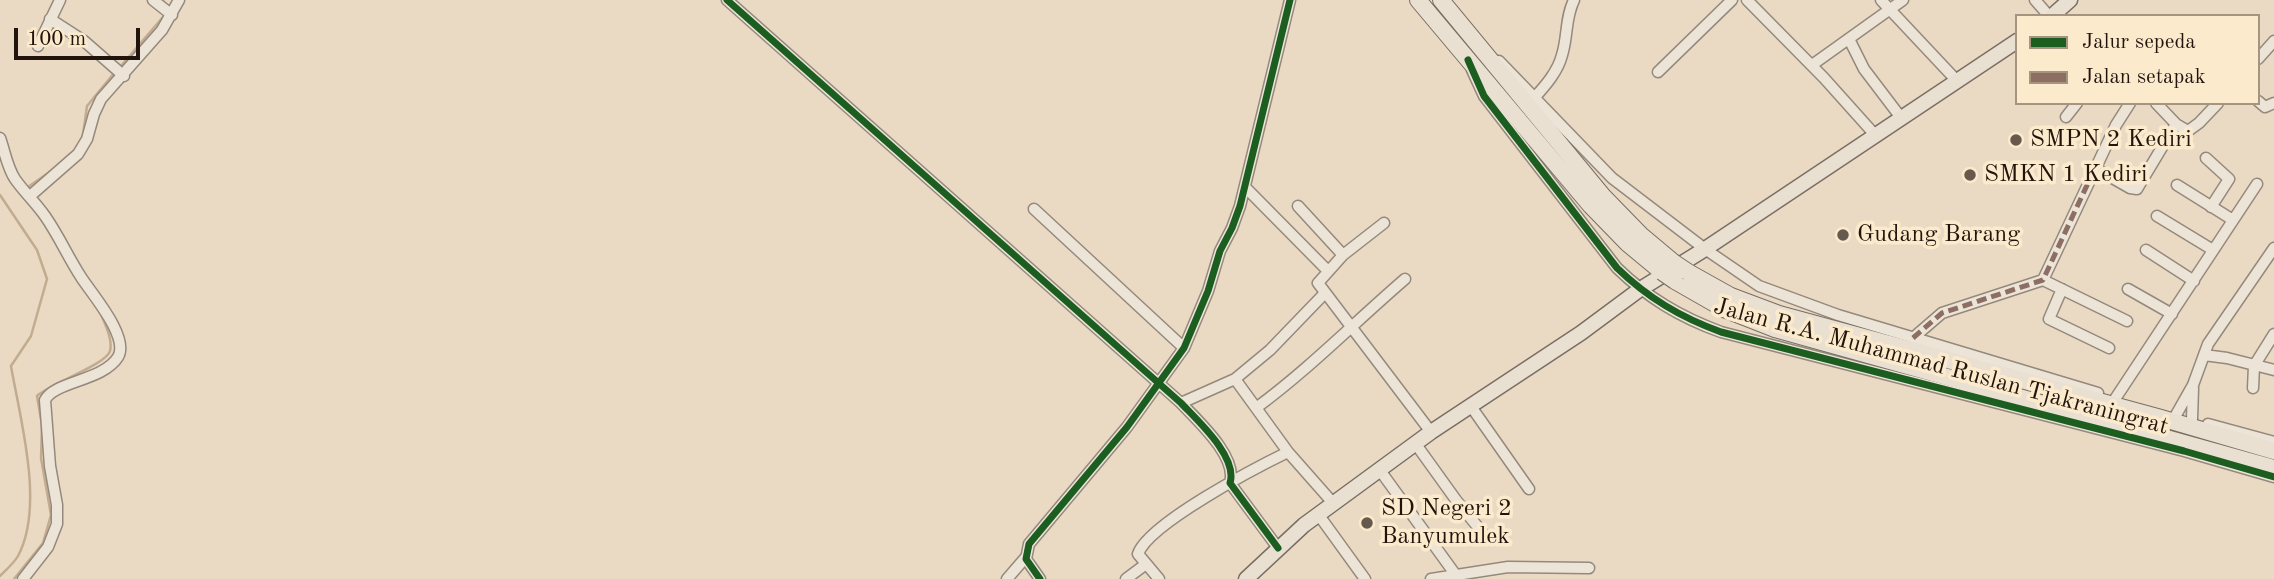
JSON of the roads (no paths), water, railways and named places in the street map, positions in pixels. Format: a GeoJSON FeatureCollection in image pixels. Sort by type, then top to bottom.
{"type":"FeatureCollection","features":[{"type":"Feature","properties":{"kind":"highway","name":"Jalan R.A. Muhammad Ruslan Tjakraningrat"},"geometry":{"type":"LineString","coordinates":[[1441,0],[1618,213],[1652,245],[1675,272]]}},
{"type":"Feature","properties":{"kind":"highway","name":"Jalan R.A. Muhammad Ruslan Tjakraningrat"},"geometry":{"type":"LineString","coordinates":[[1418,1],[1599,215],[1627,243],[1675,272],[1779,314],[2141,422],[2165,437],[2274,468]]}},
{"type":"Feature","properties":{"kind":"highway"},"geometry":{"type":"LineString","coordinates":[[2117,400],[2141,422]]}},
{"type":"Feature","properties":{"kind":"highway","name":"Jalan R.A. Muhammad Ruslan Tjakraningrat"},"geometry":{"type":"LineString","coordinates":[[2141,422],[2176,418],[2274,452]]}},
{"type":"Feature","properties":{"kind":"highway"},"geometry":{"type":"LineString","coordinates":[[2108,431],[2141,422]]}},
{"type":"Feature","properties":{"kind":"highway"},"geometry":{"type":"LineString","coordinates":[[2165,437],[2184,451]]}},
{"type":"Feature","properties":{"kind":"main road"},"geometry":{"type":"LineString","coordinates":[[2052,14],[2070,0]]}},
{"type":"Feature","properties":{"kind":"main road"},"geometry":{"type":"LineString","coordinates":[[1246,579],[1318,514],[1415,443],[1581,333],[1639,290],[1705,250],[1787,192],[2015,42]]}},
{"type":"Feature","properties":{"kind":"street"},"geometry":{"type":"LineString","coordinates":[[38,46],[60,0]]}},
{"type":"Feature","properties":{"kind":"street"},"geometry":{"type":"LineString","coordinates":[[153,0],[168,12]]}},
{"type":"Feature","properties":{"kind":"street"},"geometry":{"type":"LineString","coordinates":[[30,196],[78,155],[87,139],[101,99],[118,71],[179,0]]}},
{"type":"Feature","properties":{"kind":"street"},"geometry":{"type":"LineString","coordinates":[[726,0],[1181,403],[1210,435],[1227,460],[1232,475],[1230,483]]}},
{"type":"Feature","properties":{"kind":"street"},"geometry":{"type":"LineString","coordinates":[[1040,579],[1026,556],[1035,536],[1127,427],[1184,348],[1208,290],[1220,251],[1232,228],[1245,187],[1290,0]]}},
{"type":"Feature","properties":{"kind":"street"},"geometry":{"type":"LineString","coordinates":[[1535,97],[1546,86],[1562,55],[1569,10],[1574,0]]}},
{"type":"Feature","properties":{"kind":"street"},"geometry":{"type":"LineString","coordinates":[[1746,0],[1812,65],[1876,136]]}},
{"type":"Feature","properties":{"kind":"street"},"geometry":{"type":"LineString","coordinates":[[1812,65],[1849,40],[1885,4],[1903,0]]}},
{"type":"Feature","properties":{"kind":"street"},"geometry":{"type":"LineString","coordinates":[[2035,0],[2048,14]]}},
{"type":"Feature","properties":{"kind":"street"},"geometry":{"type":"LineString","coordinates":[[1658,72],[1728,2]]}},
{"type":"Feature","properties":{"kind":"street"},"geometry":{"type":"LineString","coordinates":[[1885,4],[1958,82]]}},
{"type":"Feature","properties":{"kind":"street"},"geometry":{"type":"LineString","coordinates":[[50,19],[84,41],[118,71]]}},
{"type":"Feature","properties":{"kind":"street"},"geometry":{"type":"LineString","coordinates":[[1849,40],[1864,69],[1902,119]]}},
{"type":"Feature","properties":{"kind":"street"},"geometry":{"type":"LineString","coordinates":[[2260,57],[2274,41]]}},
{"type":"Feature","properties":{"kind":"street","name":"Jalan R.A. Muhammad Ruslan Tjakraningrat"},"geometry":{"type":"LineString","coordinates":[[1478,44],[1504,65],[1612,178],[1705,250],[1747,279],[1772,292],[2176,418],[2274,442]]}},
{"type":"Feature","properties":{"kind":"street","name":"Jalan R.A. Muhammad Ruslan Tjakraningrat"},"geometry":{"type":"LineString","coordinates":[[1468,60],[1484,96],[1617,268],[1639,290],[1685,318],[1721,332],[2108,431],[2274,477]]}},
{"type":"Feature","properties":{"kind":"street"},"geometry":{"type":"LineString","coordinates":[[2066,117],[2075,105]]}},
{"type":"Feature","properties":{"kind":"street"},"geometry":{"type":"LineString","coordinates":[[2043,280],[2116,124],[2129,105]]}},
{"type":"Feature","properties":{"kind":"street"},"geometry":{"type":"LineString","coordinates":[[2158,105],[2176,124],[2189,131],[2216,105]]}},
{"type":"Feature","properties":{"kind":"street"},"geometry":{"type":"LineString","coordinates":[[2095,168],[2130,188],[2137,189],[2176,124]]}},
{"type":"Feature","properties":{"kind":"street"},"geometry":{"type":"LineString","coordinates":[[0,138],[14,177],[58,235],[81,278],[107,313],[120,348],[119,355],[111,365],[78,383],[55,390],[45,400],[57,524],[48,547],[23,579]]}},
{"type":"Feature","properties":{"kind":"street"},"geometry":{"type":"LineString","coordinates":[[2206,158],[2229,179],[2211,207]]}},
{"type":"Feature","properties":{"kind":"street"},"geometry":{"type":"LineString","coordinates":[[2117,400],[2257,184]]}},
{"type":"Feature","properties":{"kind":"street"},"geometry":{"type":"LineString","coordinates":[[2177,185],[2233,220]]}},
{"type":"Feature","properties":{"kind":"street"},"geometry":{"type":"LineString","coordinates":[[1245,187],[1327,270]]}},
{"type":"Feature","properties":{"kind":"street"},"geometry":{"type":"LineString","coordinates":[[1298,206],[1343,255]]}},
{"type":"Feature","properties":{"kind":"street"},"geometry":{"type":"LineString","coordinates":[[1034,209],[1184,348]]}},
{"type":"Feature","properties":{"kind":"street"},"geometry":{"type":"LineString","coordinates":[[2157,216],[2213,250]]}},
{"type":"Feature","properties":{"kind":"street"},"geometry":{"type":"LineString","coordinates":[[1384,223],[1343,255],[1318,283],[1431,432]]}},
{"type":"Feature","properties":{"kind":"street"},"geometry":{"type":"LineString","coordinates":[[2176,418],[2193,385],[2214,332],[2274,248]]}},
{"type":"Feature","properties":{"kind":"street"},"geometry":{"type":"LineString","coordinates":[[2146,250],[2194,281]]}},
{"type":"Feature","properties":{"kind":"street"},"geometry":{"type":"LineString","coordinates":[[1256,408],[1296,378],[1350,326],[1405,279]]}},
{"type":"Feature","properties":{"kind":"street"},"geometry":{"type":"LineString","coordinates":[[1913,338],[1942,313],[2043,280],[2127,321]]}},
{"type":"Feature","properties":{"kind":"street"},"geometry":{"type":"LineString","coordinates":[[2062,289],[2049,319],[2109,348]]}},
{"type":"Feature","properties":{"kind":"street"},"geometry":{"type":"LineString","coordinates":[[2128,289],[2172,314]]}},
{"type":"Feature","properties":{"kind":"street"},"geometry":{"type":"LineString","coordinates":[[1181,403],[1235,379],[1270,351],[1325,293]]}},
{"type":"Feature","properties":{"kind":"street"},"geometry":{"type":"LineString","coordinates":[[2253,388],[2254,366],[2274,334]]}},
{"type":"Feature","properties":{"kind":"street"},"geometry":{"type":"LineString","coordinates":[[2204,355],[2274,370]]}},
{"type":"Feature","properties":{"kind":"street"},"geometry":{"type":"LineString","coordinates":[[1235,379],[1288,452],[1333,502]]}},
{"type":"Feature","properties":{"kind":"street"},"geometry":{"type":"LineString","coordinates":[[1470,405],[1528,489]]}},
{"type":"Feature","properties":{"kind":"street"},"geometry":{"type":"LineString","coordinates":[[1415,443],[1486,537]]}},
{"type":"Feature","properties":{"kind":"street"},"geometry":{"type":"LineString","coordinates":[[1159,579],[1138,554],[1146,542],[1172,520],[1230,483],[1288,452]]}},
{"type":"Feature","properties":{"kind":"street"},"geometry":{"type":"LineString","coordinates":[[1379,469],[1454,574]]}},
{"type":"Feature","properties":{"kind":"street"},"geometry":{"type":"LineString","coordinates":[[1230,483],[1278,548]]}},
{"type":"Feature","properties":{"kind":"street"},"geometry":{"type":"LineString","coordinates":[[1318,514],[1365,579]]}},
{"type":"Feature","properties":{"kind":"street"},"geometry":{"type":"LineString","coordinates":[[1007,579],[1026,556]]}},
{"type":"Feature","properties":{"kind":"street"},"geometry":{"type":"LineString","coordinates":[[1126,579],[1146,564]]}},
{"type":"Feature","properties":{"kind":"street"},"geometry":{"type":"LineString","coordinates":[[1431,579],[1532,566],[1589,568]]}},
{"type":"Feature","properties":{"kind":"street"},"geometry":{"type":"LineString","coordinates":[[1532,566],[1533,579]]}},
{"type":"Feature","properties":{"kind":"waterway"},"geometry":{"type":"LineString","coordinates":[[120,67],[163,17]]}},
{"type":"Feature","properties":{"kind":"waterway"},"geometry":{"type":"LineString","coordinates":[[83,135],[87,106],[115,72]]}},
{"type":"Feature","properties":{"kind":"waterway"},"geometry":{"type":"LineString","coordinates":[[25,189],[54,169]]}},
{"type":"Feature","properties":{"kind":"waterway"},"geometry":{"type":"LineString","coordinates":[[0,195],[37,250],[47,279],[31,336],[11,366],[28,462],[30,513],[26,536],[18,556],[0,576]]}},
{"type":"Feature","properties":{"kind":"waterway"},"geometry":{"type":"LineString","coordinates":[[14,579],[43,543],[51,515],[41,458],[42,425],[37,396],[107,356],[110,342],[101,314]]}},
{"type":"Feature","properties":{"kind":"place","name":"SMPN 2 Kediri"},"geometry":{"type":"Point","coordinates":[2016,140]}},
{"type":"Feature","properties":{"kind":"place","name":"SMKN 1 Kediri"},"geometry":{"type":"Point","coordinates":[1970,175]}},
{"type":"Feature","properties":{"kind":"place","name":"Gudang Barang"},"geometry":{"type":"Point","coordinates":[1843,235]}},
{"type":"Feature","properties":{"kind":"place","name":"SD Negeri 2 Banyumulek"},"geometry":{"type":"Point","coordinates":[1367,523]}}]}
